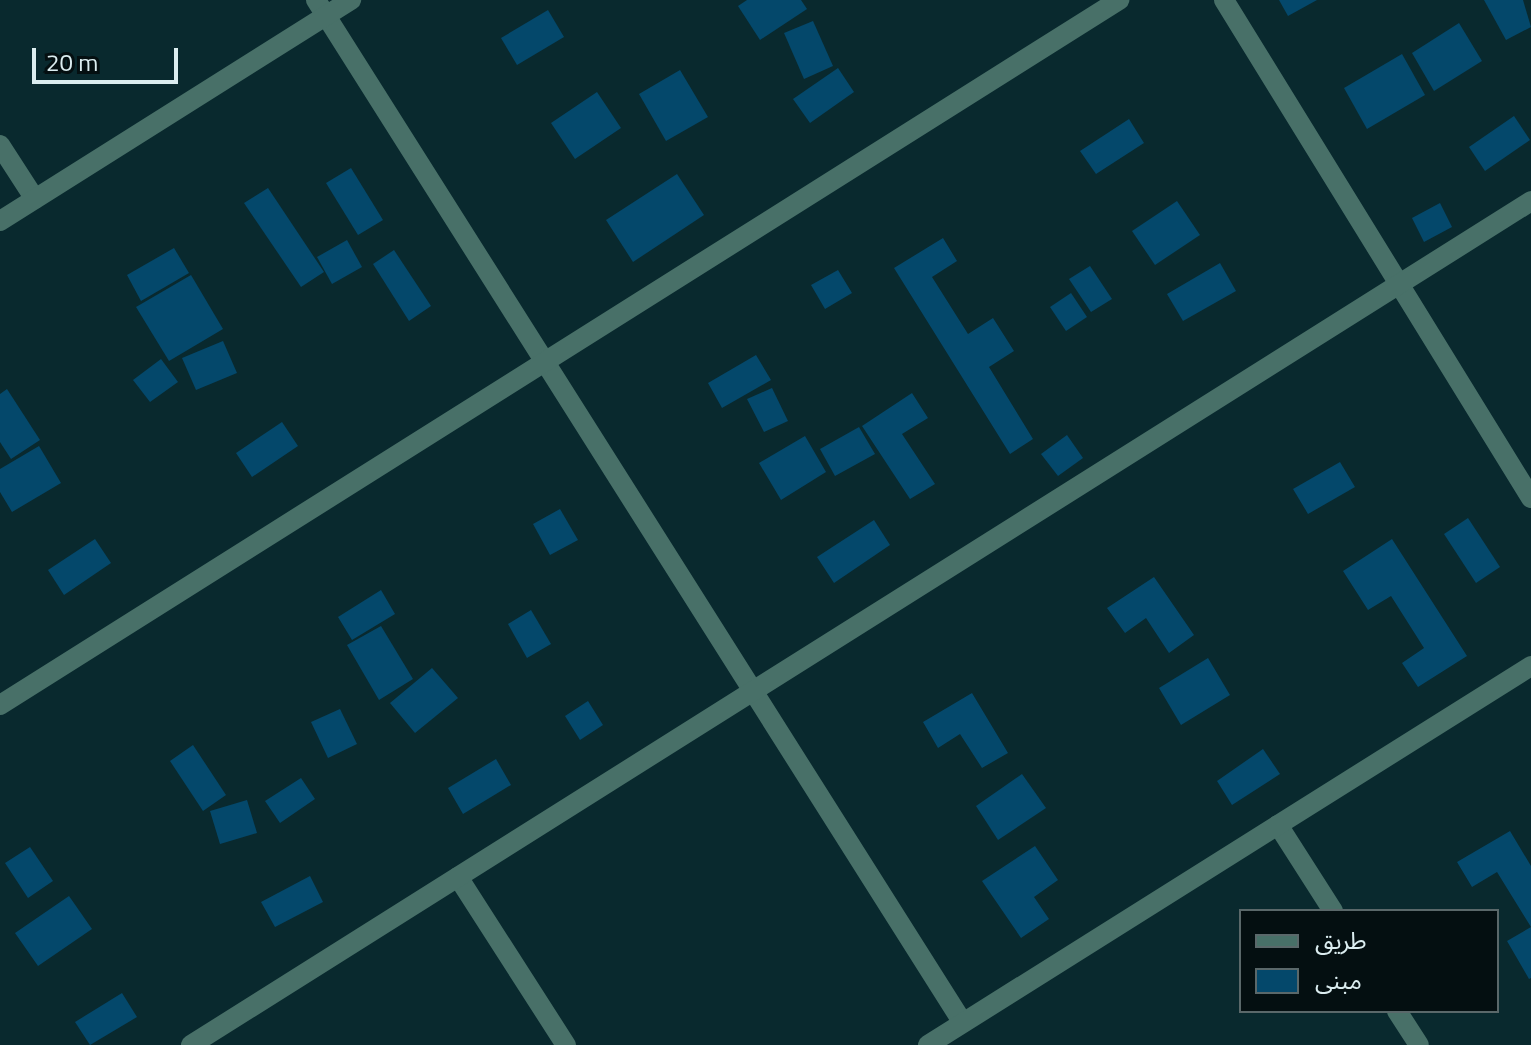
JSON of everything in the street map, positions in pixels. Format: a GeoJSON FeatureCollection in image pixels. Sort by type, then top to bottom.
{"type":"FeatureCollection","features":[{"type":"Feature","properties":{"kind":"street"},"geometry":{"type":"LineString","coordinates":[[0,221],[321,8],[351,0]]}},
{"type":"Feature","properties":{"kind":"street"},"geometry":{"type":"LineString","coordinates":[[0,705],[1119,0]]}},
{"type":"Feature","properties":{"kind":"street"},"geometry":{"type":"LineString","coordinates":[[1224,0],[1402,282],[1531,498]]}},
{"type":"Feature","properties":{"kind":"street"},"geometry":{"type":"LineString","coordinates":[[321,8],[543,363],[756,689],[963,1023]]}},
{"type":"Feature","properties":{"kind":"street"},"geometry":{"type":"LineString","coordinates":[[0,145],[35,199]]}},
{"type":"Feature","properties":{"kind":"street"},"geometry":{"type":"LineString","coordinates":[[191,1045],[1531,201]]}},
{"type":"Feature","properties":{"kind":"street"},"geometry":{"type":"LineString","coordinates":[[928,1045],[1531,666]]}},
{"type":"Feature","properties":{"kind":"street"},"geometry":{"type":"LineString","coordinates":[[1278,825],[1332,909]]}},
{"type":"Feature","properties":{"kind":"street"},"geometry":{"type":"LineString","coordinates":[[458,877],[566,1045]]}},
{"type":"Feature","properties":{"kind":"street"},"geometry":{"type":"LineString","coordinates":[[1398,1013],[1419,1045]]}},
{"type":"Feature","properties":{"kind":"building"},"geometry":{"type":"Polygon","coordinates":[[[747,0],[801,0],[807,9],[760,40],[738,6],[747,0]]]}},
{"type":"Feature","properties":{"kind":"building"},"geometry":{"type":"Polygon","coordinates":[[[1279,0],[1317,0],[1288,16],[1279,0]]]}},
{"type":"Feature","properties":{"kind":"building"},"geometry":{"type":"Polygon","coordinates":[[[1484,0],[1523,0],[1531,27],[1506,40],[1484,0]]]}},
{"type":"Feature","properties":{"kind":"building"},"geometry":{"type":"Polygon","coordinates":[[[548,10],[564,37],[517,65],[501,38],[548,10]]]}},
{"type":"Feature","properties":{"kind":"building"},"geometry":{"type":"Polygon","coordinates":[[[813,21],[833,66],[804,79],[784,33],[813,21]]]}},
{"type":"Feature","properties":{"kind":"building"},"geometry":{"type":"Polygon","coordinates":[[[1459,23],[1482,61],[1434,91],[1412,53],[1459,23]]]}},
{"type":"Feature","properties":{"kind":"building"},"geometry":{"type":"Polygon","coordinates":[[[1402,54],[1425,95],[1367,129],[1344,88],[1402,54]]]}},
{"type":"Feature","properties":{"kind":"building"},"geometry":{"type":"Polygon","coordinates":[[[838,68],[854,92],[810,123],[793,99],[838,68]]]}},
{"type":"Feature","properties":{"kind":"building"},"geometry":{"type":"Polygon","coordinates":[[[680,70],[708,117],[666,141],[639,94],[680,70]]]}},
{"type":"Feature","properties":{"kind":"building"},"geometry":{"type":"Polygon","coordinates":[[[597,92],[621,128],[575,159],[551,123],[597,92]]]}},
{"type":"Feature","properties":{"kind":"building"},"geometry":{"type":"Polygon","coordinates":[[[1514,116],[1530,140],[1485,171],[1469,147],[1514,116]]]}},
{"type":"Feature","properties":{"kind":"building"},"geometry":{"type":"Polygon","coordinates":[[[1129,119],[1144,143],[1096,174],[1080,151],[1129,119]]]}},
{"type":"Feature","properties":{"kind":"building"},"geometry":{"type":"Polygon","coordinates":[[[351,168],[383,220],[358,235],[326,183],[351,168]]]}},
{"type":"Feature","properties":{"kind":"building"},"geometry":{"type":"Polygon","coordinates":[[[677,174],[704,215],[633,262],[606,220],[677,174]]]}},
{"type":"Feature","properties":{"kind":"building"},"geometry":{"type":"Polygon","coordinates":[[[268,188],[324,272],[301,287],[244,203],[268,188]]]}},
{"type":"Feature","properties":{"kind":"building"},"geometry":{"type":"Polygon","coordinates":[[[1177,201],[1200,235],[1155,265],[1132,231],[1177,201]]]}},
{"type":"Feature","properties":{"kind":"building"},"geometry":{"type":"Polygon","coordinates":[[[1440,203],[1452,227],[1424,242],[1412,218],[1440,203]]]}},
{"type":"Feature","properties":{"kind":"building"},"geometry":{"type":"Polygon","coordinates":[[[943,238],[957,261],[932,277],[968,334],[993,318],[1014,351],[989,367],[1033,439],[1010,454],[894,268],[943,238]]]}},
{"type":"Feature","properties":{"kind":"building"},"geometry":{"type":"Polygon","coordinates":[[[347,240],[362,267],[332,284],[317,257],[347,240]]]}},
{"type":"Feature","properties":{"kind":"building"},"geometry":{"type":"Polygon","coordinates":[[[174,248],[189,273],[141,301],[127,275],[174,248]]]}},
{"type":"Feature","properties":{"kind":"building"},"geometry":{"type":"Polygon","coordinates":[[[394,250],[431,306],[409,321],[373,264],[394,250]]]}},
{"type":"Feature","properties":{"kind":"building"},"geometry":{"type":"Polygon","coordinates":[[[1220,263],[1236,291],[1183,321],[1167,294],[1220,263]]]}},
{"type":"Feature","properties":{"kind":"building"},"geometry":{"type":"Polygon","coordinates":[[[1090,266],[1112,299],[1091,312],[1069,279],[1090,266]]]}},
{"type":"Feature","properties":{"kind":"building"},"geometry":{"type":"Polygon","coordinates":[[[838,270],[852,293],[825,309],[811,285],[838,270]]]}},
{"type":"Feature","properties":{"kind":"building"},"geometry":{"type":"Polygon","coordinates":[[[191,275],[223,329],[169,361],[136,307],[191,275]]]}},
{"type":"Feature","properties":{"kind":"building"},"geometry":{"type":"Polygon","coordinates":[[[1071,293],[1087,317],[1066,331],[1050,307],[1071,293]]]}},
{"type":"Feature","properties":{"kind":"building"},"geometry":{"type":"Polygon","coordinates":[[[223,341],[237,373],[196,390],[182,358],[223,341]]]}},
{"type":"Feature","properties":{"kind":"building"},"geometry":{"type":"Polygon","coordinates":[[[756,355],[771,380],[722,408],[708,383],[756,355]]]}},
{"type":"Feature","properties":{"kind":"building"},"geometry":{"type":"Polygon","coordinates":[[[161,359],[178,382],[150,402],[133,380],[161,359]]]}},
{"type":"Feature","properties":{"kind":"building"},"geometry":{"type":"Polygon","coordinates":[[[772,388],[788,421],[764,432],[747,399],[772,388]]]}},
{"type":"Feature","properties":{"kind":"building"},"geometry":{"type":"Polygon","coordinates":[[[7,389],[40,440],[11,459],[0,442],[0,394],[7,389]]]}},
{"type":"Feature","properties":{"kind":"building"},"geometry":{"type":"Polygon","coordinates":[[[912,393],[928,418],[902,434],[935,484],[910,499],[862,426],[912,393]]]}},
{"type":"Feature","properties":{"kind":"building"},"geometry":{"type":"Polygon","coordinates":[[[282,422],[298,446],[252,477],[236,453],[282,422]]]}},
{"type":"Feature","properties":{"kind":"building"},"geometry":{"type":"Polygon","coordinates":[[[859,427],[875,454],[835,476],[820,449],[859,427]]]}},
{"type":"Feature","properties":{"kind":"building"},"geometry":{"type":"Polygon","coordinates":[[[1067,435],[1083,458],[1058,476],[1041,454],[1067,435]]]}},
{"type":"Feature","properties":{"kind":"building"},"geometry":{"type":"Polygon","coordinates":[[[805,436],[826,472],[781,500],[759,463],[805,436]]]}},
{"type":"Feature","properties":{"kind":"building"},"geometry":{"type":"Polygon","coordinates":[[[39,446],[61,483],[12,512],[0,492],[0,469],[39,446]]]}},
{"type":"Feature","properties":{"kind":"building"},"geometry":{"type":"Polygon","coordinates":[[[1340,462],[1355,487],[1308,514],[1293,489],[1340,462]]]}},
{"type":"Feature","properties":{"kind":"building"},"geometry":{"type":"Polygon","coordinates":[[[560,509],[578,540],[550,555],[533,524],[560,509]]]}},
{"type":"Feature","properties":{"kind":"building"},"geometry":{"type":"Polygon","coordinates":[[[1468,518],[1500,567],[1476,583],[1444,534],[1468,518]]]}},
{"type":"Feature","properties":{"kind":"building"},"geometry":{"type":"Polygon","coordinates":[[[874,520],[890,545],[834,583],[817,557],[874,520]]]}},
{"type":"Feature","properties":{"kind":"building"},"geometry":{"type":"Polygon","coordinates":[[[95,539],[111,563],[64,595],[48,570],[95,539]]]}},
{"type":"Feature","properties":{"kind":"building"},"geometry":{"type":"Polygon","coordinates":[[[1392,539],[1467,656],[1418,687],[1402,663],[1424,648],[1391,596],[1368,610],[1343,571],[1392,539]]]}},
{"type":"Feature","properties":{"kind":"building"},"geometry":{"type":"Polygon","coordinates":[[[1154,577],[1194,635],[1169,653],[1146,618],[1125,633],[1107,608],[1154,577]]]}},
{"type":"Feature","properties":{"kind":"building"},"geometry":{"type":"Polygon","coordinates":[[[381,590],[395,614],[352,640],[338,617],[381,590]]]}},
{"type":"Feature","properties":{"kind":"building"},"geometry":{"type":"Polygon","coordinates":[[[531,610],[551,644],[527,658],[508,624],[531,610]]]}},
{"type":"Feature","properties":{"kind":"building"},"geometry":{"type":"Polygon","coordinates":[[[381,626],[413,679],[379,700],[347,645],[381,626]]]}},
{"type":"Feature","properties":{"kind":"building"},"geometry":{"type":"Polygon","coordinates":[[[1208,658],[1230,695],[1181,725],[1159,688],[1208,658]]]}},
{"type":"Feature","properties":{"kind":"building"},"geometry":{"type":"Polygon","coordinates":[[[432,668],[458,698],[415,733],[390,703],[432,668]]]}},
{"type":"Feature","properties":{"kind":"building"},"geometry":{"type":"Polygon","coordinates":[[[972,693],[1008,753],[982,768],[960,734],[938,748],[923,722],[972,693]]]}},
{"type":"Feature","properties":{"kind":"building"},"geometry":{"type":"Polygon","coordinates":[[[588,701],[603,725],[580,740],[565,716],[588,701]]]}},
{"type":"Feature","properties":{"kind":"building"},"geometry":{"type":"Polygon","coordinates":[[[340,709],[357,744],[328,758],[311,722],[340,709]]]}},
{"type":"Feature","properties":{"kind":"building"},"geometry":{"type":"Polygon","coordinates":[[[193,745],[226,795],[203,811],[170,761],[193,745]]]}},
{"type":"Feature","properties":{"kind":"building"},"geometry":{"type":"Polygon","coordinates":[[[1263,749],[1280,774],[1232,805],[1217,781],[1263,749]]]}},
{"type":"Feature","properties":{"kind":"building"},"geometry":{"type":"Polygon","coordinates":[[[496,759],[511,785],[463,814],[448,788],[496,759]]]}},
{"type":"Feature","properties":{"kind":"building"},"geometry":{"type":"Polygon","coordinates":[[[1022,774],[1046,808],[998,840],[976,806],[1022,774]]]}},
{"type":"Feature","properties":{"kind":"building"},"geometry":{"type":"Polygon","coordinates":[[[301,778],[315,799],[280,823],[265,801],[301,778]]]}},
{"type":"Feature","properties":{"kind":"building"},"geometry":{"type":"Polygon","coordinates":[[[247,800],[257,833],[220,844],[210,811],[247,800]]]}},
{"type":"Feature","properties":{"kind":"building"},"geometry":{"type":"Polygon","coordinates":[[[1510,831],[1531,866],[1531,927],[1497,872],[1472,887],[1457,862],[1510,831]]]}},
{"type":"Feature","properties":{"kind":"building"},"geometry":{"type":"Polygon","coordinates":[[[1035,846],[1058,880],[1034,897],[1049,919],[1021,938],[982,881],[1035,846]]]}},
{"type":"Feature","properties":{"kind":"building"},"geometry":{"type":"Polygon","coordinates":[[[30,847],[53,881],[28,898],[5,863],[30,847]]]}},
{"type":"Feature","properties":{"kind":"building"},"geometry":{"type":"Polygon","coordinates":[[[310,876],[323,902],[275,927],[261,902],[310,876]]]}},
{"type":"Feature","properties":{"kind":"building"},"geometry":{"type":"Polygon","coordinates":[[[69,896],[92,929],[38,966],[15,933],[69,896]]]}},
{"type":"Feature","properties":{"kind":"building"},"geometry":{"type":"Polygon","coordinates":[[[1531,927],[1531,978],[1529,979],[1507,941],[1531,927]]]}},
{"type":"Feature","properties":{"kind":"building"},"geometry":{"type":"Polygon","coordinates":[[[122,993],[137,1017],[90,1045],[75,1022],[122,993]]]}}]}
